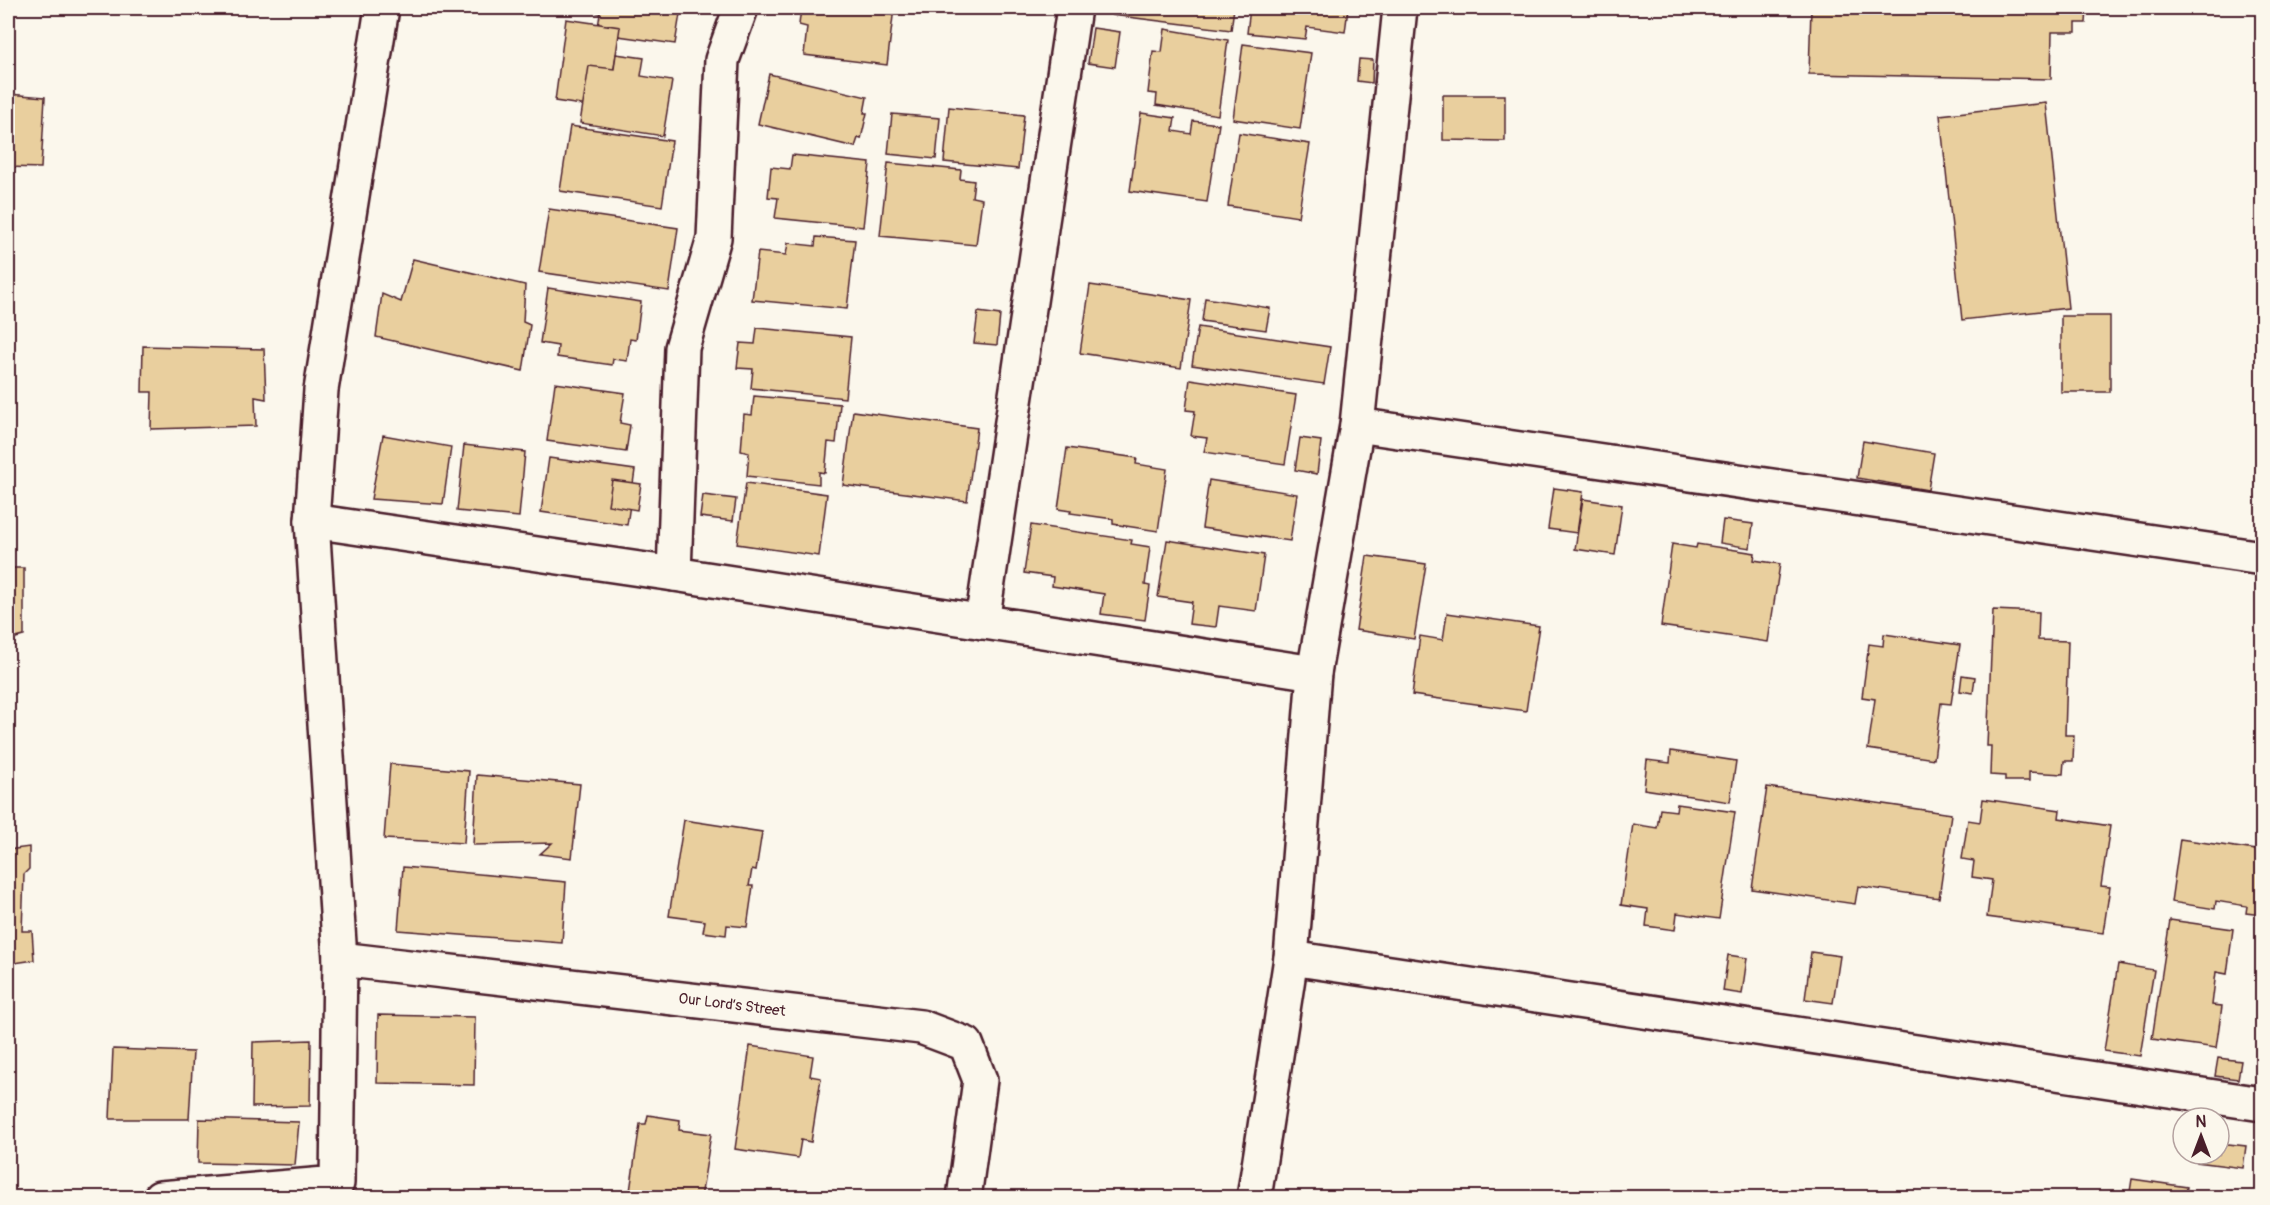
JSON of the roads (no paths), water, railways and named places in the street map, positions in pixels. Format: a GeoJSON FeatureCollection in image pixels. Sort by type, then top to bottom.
{"type":"FeatureCollection","features":[{"type":"Feature","properties":{"kind":"street"},"geometry":{"type":"LineString","coordinates":[[160,1197],[337,1190],[340,959],[312,521],[321,390],[382,8]]}},
{"type":"Feature","properties":{"kind":"street"},"geometry":{"type":"LineString","coordinates":[[674,574],[682,348],[714,238],[722,60],[741,8]]}},
{"type":"Feature","properties":{"kind":"street"},"geometry":{"type":"LineString","coordinates":[[982,622],[1074,8]]}},
{"type":"Feature","properties":{"kind":"street"},"geometry":{"type":"LineString","coordinates":[[1254,1197],[1291,958],[1314,673],[1357,425],[1400,8]]}},
{"type":"Feature","properties":{"kind":"street"},"geometry":{"type":"LineString","coordinates":[[1357,425],[2262,558]]}},
{"type":"Feature","properties":{"kind":"street"},"geometry":{"type":"LineString","coordinates":[[312,521],[674,574],[1314,673]]}},
{"type":"Feature","properties":{"kind":"street"},"geometry":{"type":"LineString","coordinates":[[1291,958],[2262,1104]]}},
{"type":"Feature","properties":{"kind":"street","name":"Our Lord’s Street"},"geometry":{"type":"LineString","coordinates":[[340,959],[921,1027],[966,1044],[980,1080],[964,1197]]}}]}
